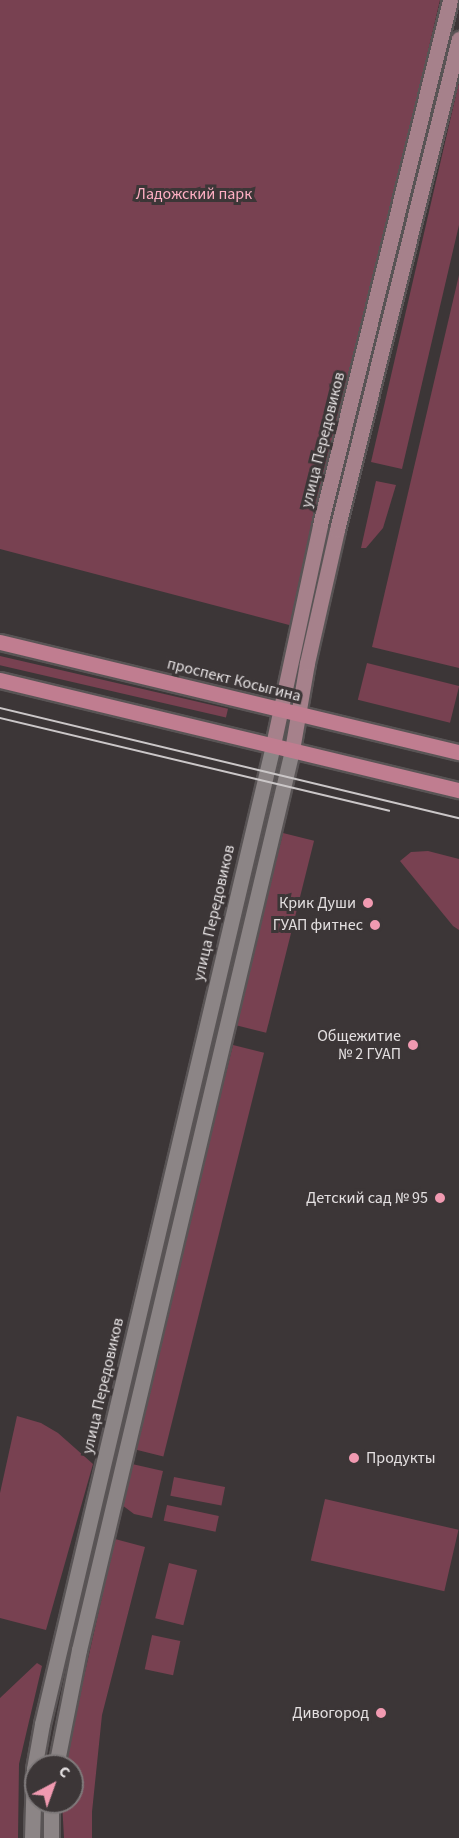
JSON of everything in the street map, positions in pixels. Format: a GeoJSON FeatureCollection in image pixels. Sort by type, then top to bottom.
{"type":"FeatureCollection","features":[{"type":"Feature","properties":{"kind":"main road","name":"улица Передовиков"},"geometry":{"type":"LineString","coordinates":[[273,745],[320,525],[450,0]]}},
{"type":"Feature","properties":{"kind":"main road"},"geometry":{"type":"LineString","coordinates":[[292,750],[337,530],[459,39]]}},
{"type":"Feature","properties":{"kind":"main road","name":"проспект Косыгина"},"geometry":{"type":"LineString","coordinates":[[0,642],[459,752]]}},
{"type":"Feature","properties":{"kind":"main road"},"geometry":{"type":"LineString","coordinates":[[0,680],[459,790]]}},
{"type":"Feature","properties":{"kind":"street","name":"улица Передовиков"},"geometry":{"type":"LineString","coordinates":[[32,1838],[34,1769],[44,1713],[273,745]]}},
{"type":"Feature","properties":{"kind":"street"},"geometry":{"type":"LineString","coordinates":[[58,1754],[79,1650],[292,750]]}},
{"type":"Feature","properties":{"kind":"street"},"geometry":{"type":"LineString","coordinates":[[51,1814],[51,1838]]}},
{"type":"Feature","properties":{"kind":"green space","name":"Ладожский парк"},"geometry":{"type":"Polygon","coordinates":[[[0,0],[440,0],[293,626],[0,549],[0,0]]]}},
{"type":"Feature","properties":{"kind":"green space"},"geometry":{"type":"Polygon","coordinates":[[[459,82],[459,225],[402,469],[371,462],[459,82]]]}},
{"type":"Feature","properties":{"kind":"green space"},"geometry":{"type":"Polygon","coordinates":[[[459,275],[459,668],[372,647],[459,275]]]}},
{"type":"Feature","properties":{"kind":"green space"},"geometry":{"type":"Polygon","coordinates":[[[376,481],[396,485],[383,528],[366,548],[361,548],[376,481]]]}},
{"type":"Feature","properties":{"kind":"green space"},"geometry":{"type":"Polygon","coordinates":[[[0,656],[228,709],[226,717],[0,665],[0,656]]]}},
{"type":"Feature","properties":{"kind":"green space"},"geometry":{"type":"Polygon","coordinates":[[[367,663],[459,686],[450,723],[358,700],[367,663]]]}},
{"type":"Feature","properties":{"kind":"green space"},"geometry":{"type":"Polygon","coordinates":[[[283,833],[314,841],[266,1033],[235,1025],[283,833]]]}},
{"type":"Feature","properties":{"kind":"green space"},"geometry":{"type":"Polygon","coordinates":[[[428,851],[459,859],[459,930],[453,926],[400,861],[411,852],[428,851]]]}},
{"type":"Feature","properties":{"kind":"green space"},"geometry":{"type":"Polygon","coordinates":[[[233,1045],[264,1053],[163,1456],[132,1449],[233,1045]]]}},
{"type":"Feature","properties":{"kind":"green space"},"geometry":{"type":"Polygon","coordinates":[[[17,1416],[41,1423],[58,1433],[93,1464],[46,1630],[0,1618],[0,1493],[17,1416]]]}},
{"type":"Feature","properties":{"kind":"green space"},"geometry":{"type":"Polygon","coordinates":[[[132,1464],[163,1471],[152,1518],[134,1514],[122,1505],[132,1464]]]}},
{"type":"Feature","properties":{"kind":"green space"},"geometry":{"type":"Polygon","coordinates":[[[174,1477],[225,1487],[221,1506],[170,1496],[174,1477]]]}},
{"type":"Feature","properties":{"kind":"green space"},"geometry":{"type":"Polygon","coordinates":[[[325,1499],[458,1530],[444,1591],[311,1560],[325,1499]]]}},
{"type":"Feature","properties":{"kind":"green space"},"geometry":{"type":"Polygon","coordinates":[[[167,1505],[219,1516],[216,1532],[164,1521],[167,1505]]]}},
{"type":"Feature","properties":{"kind":"green space"},"geometry":{"type":"Polygon","coordinates":[[[115,1539],[145,1547],[102,1715],[92,1812],[92,1838],[64,1838],[63,1814],[84,1814],[84,1754],[67,1754],[115,1539]]]}},
{"type":"Feature","properties":{"kind":"green space"},"geometry":{"type":"Polygon","coordinates":[[[169,1563],[197,1570],[183,1625],[155,1618],[169,1563]]]}},
{"type":"Feature","properties":{"kind":"green space"},"geometry":{"type":"Polygon","coordinates":[[[152,1635],[180,1641],[173,1675],[145,1669],[152,1635]]]}},
{"type":"Feature","properties":{"kind":"green space"},"geometry":{"type":"Polygon","coordinates":[[[37,1663],[42,1666],[19,1764],[18,1838],[0,1838],[0,1698],[37,1663]]]}},
{"type":"Feature","properties":{"kind":"tram line"},"geometry":{"type":"LineString","coordinates":[[0,708],[459,818]]}},
{"type":"Feature","properties":{"kind":"tram line"},"geometry":{"type":"LineString","coordinates":[[0,718],[389,811]]}},
{"type":"Feature","properties":{"kind":"place","name":"Крик Души"},"geometry":{"type":"Point","coordinates":[368,903]}},
{"type":"Feature","properties":{"kind":"place","name":"ГУАП фитнес"},"geometry":{"type":"Point","coordinates":[375,925]}},
{"type":"Feature","properties":{"kind":"place","name":"Общежитие № 2 ГУАП"},"geometry":{"type":"Point","coordinates":[413,1045]}},
{"type":"Feature","properties":{"kind":"place","name":"Детский сад № 95"},"geometry":{"type":"Point","coordinates":[440,1198]}},
{"type":"Feature","properties":{"kind":"place","name":"Продукты"},"geometry":{"type":"Point","coordinates":[354,1458]}},
{"type":"Feature","properties":{"kind":"place","name":"Дивогород"},"geometry":{"type":"Point","coordinates":[381,1713]}}]}
